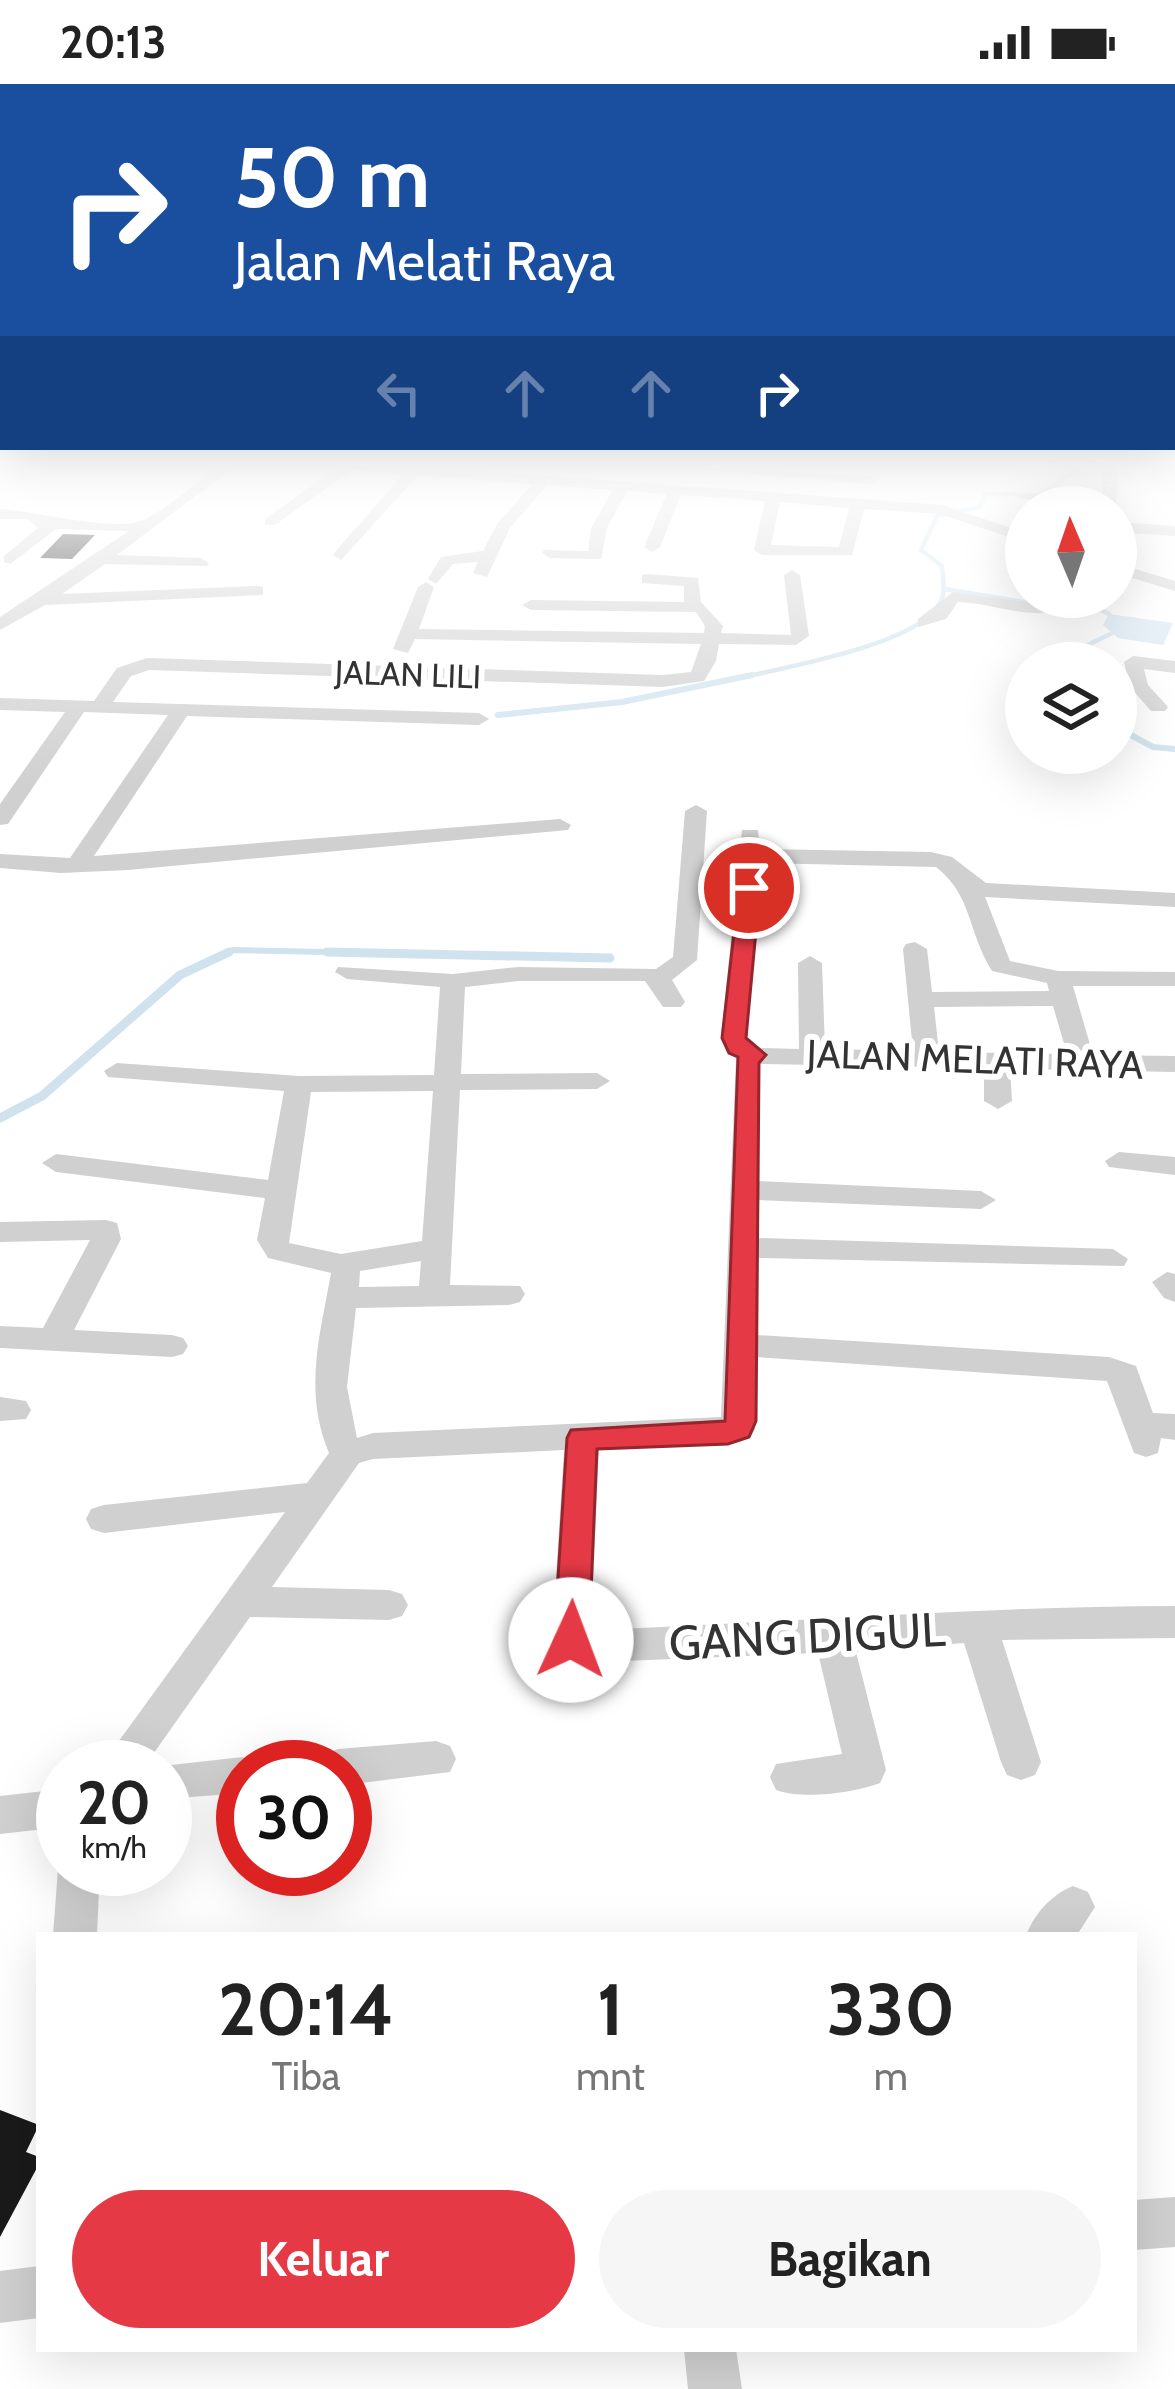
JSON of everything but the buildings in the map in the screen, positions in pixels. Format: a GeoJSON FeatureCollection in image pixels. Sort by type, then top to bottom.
{"type":"FeatureCollection","features":[{"type":"Feature","properties":{"kind":"street"},"geometry":{"type":"LineString","coordinates":[[0,625],[83,572]]}},
{"type":"Feature","properties":{"kind":"street"},"geometry":{"type":"LineString","coordinates":[[376,716],[439,572]]}},
{"type":"Feature","properties":{"kind":"street"},"geometry":{"type":"LineString","coordinates":[[1137,574],[1175,586]]}},
{"type":"Feature","properties":{"kind":"street"},"geometry":{"type":"LineString","coordinates":[[408,634],[709,641],[800,638],[803,632],[792,575]]}},
{"type":"Feature","properties":{"kind":"street"},"geometry":{"type":"LineString","coordinates":[[648,579],[692,582],[693,605]]}},
{"type":"Feature","properties":{"kind":"street"},"geometry":{"type":"LineString","coordinates":[[43,600],[257,591]]}},
{"type":"Feature","properties":{"kind":"street"},"geometry":{"type":"LineString","coordinates":[[924,623],[940,615],[952,597],[1005,605]]}},
{"type":"Feature","properties":{"kind":"street"},"geometry":{"type":"LineString","coordinates":[[531,605],[693,605],[710,616],[714,626],[709,641]]}},
{"type":"Feature","properties":{"kind":"street","name":"JALAN LILI"},"geometry":{"type":"LineString","coordinates":[[89,707],[136,665],[678,681],[700,674],[709,641]]}},
{"type":"Feature","properties":{"kind":"street"},"geometry":{"type":"LineString","coordinates":[[1158,707],[1138,688],[1134,653],[1175,667]]}},
{"type":"Feature","properties":{"kind":"street"},"geometry":{"type":"LineString","coordinates":[[0,704],[479,719]]}},
{"type":"Feature","properties":{"kind":"street"},"geometry":{"type":"LineString","coordinates":[[0,819],[89,707]]}},
{"type":"Feature","properties":{"kind":"street"},"geometry":{"type":"LineString","coordinates":[[78,863],[182,710]]}},
{"type":"Feature","properties":{"kind":"street"},"geometry":{"type":"LineString","coordinates":[[346,971],[453,981],[518,974],[659,978],[685,960],[696,811]]}},
{"type":"Feature","properties":{"kind":"street"},"geometry":{"type":"LineString","coordinates":[[0,861],[61,866],[128,863],[560,825]]}},
{"type":"Feature","properties":{"kind":"street"},"geometry":{"type":"LineString","coordinates":[[754,1055],[737,1048],[734,1038],[750,845],[944,862],[970,885],[992,891],[1175,900]]}},
{"type":"Feature","properties":{"kind":"street"},"geometry":{"type":"LineString","coordinates":[[970,885],[1001,967],[1062,988]]}},
{"type":"Feature","properties":{"kind":"street"},"geometry":{"type":"LineString","coordinates":[[915,949],[927,1060]]}},
{"type":"Feature","properties":{"kind":"street"},"geometry":{"type":"LineString","coordinates":[[810,963],[812,1054]]}},
{"type":"Feature","properties":{"kind":"street"},"geometry":{"type":"LineString","coordinates":[[659,978],[672,1002]]}},
{"type":"Feature","properties":{"kind":"street"},"geometry":{"type":"LineString","coordinates":[[933,999],[1175,979]]}},
{"type":"Feature","properties":{"kind":"street"},"geometry":{"type":"LineString","coordinates":[[434,1297],[453,981]]}},
{"type":"Feature","properties":{"kind":"street"},"geometry":{"type":"LineString","coordinates":[[1062,988],[1082,1061]]}},
{"type":"Feature","properties":{"kind":"street","name":"JALAN MELATI RAYA"},"geometry":{"type":"LineString","coordinates":[[346,1454],[373,1446],[738,1429],[747,1061],[754,1055],[1175,1064]]}},
{"type":"Feature","properties":{"kind":"street"},"geometry":{"type":"LineString","coordinates":[[997,1061],[998,1101]]}},
{"type":"Feature","properties":{"kind":"street"},"geometry":{"type":"LineString","coordinates":[[117,1071],[299,1084],[597,1081]]}},
{"type":"Feature","properties":{"kind":"street"},"geometry":{"type":"LineString","coordinates":[[299,1084],[272,1240],[279,1251],[341,1264],[436,1250]]}},
{"type":"Feature","properties":{"kind":"street"},"geometry":{"type":"LineString","coordinates":[[1119,1161],[1175,1166]]}},
{"type":"Feature","properties":{"kind":"street"},"geometry":{"type":"LineString","coordinates":[[56,1162],[280,1191]]}},
{"type":"Feature","properties":{"kind":"street"},"geometry":{"type":"LineString","coordinates":[[746,1190],[981,1200]]}},
{"type":"Feature","properties":{"kind":"street"},"geometry":{"type":"LineString","coordinates":[[0,1232],[106,1230],[106,1240],[52,1340]]}},
{"type":"Feature","properties":{"kind":"street"},"geometry":{"type":"LineString","coordinates":[[742,1248],[1113,1258]]}},
{"type":"Feature","properties":{"kind":"street"},"geometry":{"type":"LineString","coordinates":[[140,1740],[346,1454],[328,1401],[346,1273],[341,1264]]}},
{"type":"Feature","properties":{"kind":"street"},"geometry":{"type":"LineString","coordinates":[[342,1298],[509,1294]]}},
{"type":"Feature","properties":{"kind":"street"},"geometry":{"type":"LineString","coordinates":[[0,1337],[172,1346]]}},
{"type":"Feature","properties":{"kind":"street"},"geometry":{"type":"LineString","coordinates":[[743,1345],[1109,1369],[1124,1373],[1154,1432]]}},
{"type":"Feature","properties":{"kind":"street","name":"GANG DIGUL"},"geometry":{"type":"LineString","coordinates":[[582,1438],[572,1589],[571,1640],[576,1647],[978,1626],[1175,1622]]}},
{"type":"Feature","properties":{"kind":"street"},"geometry":{"type":"LineString","coordinates":[[104,1519],[317,1496]]}},
{"type":"Feature","properties":{"kind":"street"},"geometry":{"type":"LineString","coordinates":[[242,1601],[388,1605]]}},
{"type":"Feature","properties":{"kind":"street"},"geometry":{"type":"LineString","coordinates":[[978,1626],[1021,1762]]}},
{"type":"Feature","properties":{"kind":"street"},"geometry":{"type":"LineString","coordinates":[[790,1777],[866,1770],[833,1636]]}},
{"type":"Feature","properties":{"kind":"street"},"geometry":{"type":"LineString","coordinates":[[372,1764],[436,1759]]}},
{"type":"Feature","properties":{"kind":"street"},"geometry":{"type":"LineString","coordinates":[[0,1815],[36,1811]]}},
{"type":"Feature","properties":{"kind":"street"},"geometry":{"type":"LineString","coordinates":[[75,1932],[77,1896]]}},
{"type":"Feature","properties":{"kind":"street"},"geometry":{"type":"LineString","coordinates":[[1137,2225],[1175,2222]]}},
{"type":"Feature","properties":{"kind":"street"},"geometry":{"type":"LineString","coordinates":[[0,2297],[36,2292]]}},
{"type":"Feature","properties":{"kind":"street"},"geometry":{"type":"LineString","coordinates":[[710,2352],[715,2389]]}},
{"type":"Feature","properties":{"kind":"water"},"geometry":{"type":"Polygon","coordinates":[[[1107,618],[1173,623],[1163,645],[1118,638],[1103,625],[1107,618]]]}},
{"type":"Feature","properties":{"kind":"waterway"},"geometry":{"type":"LineString","coordinates":[[740,678],[849,652],[906,631],[940,603],[942,572]]}},
{"type":"Feature","properties":{"kind":"waterway"},"geometry":{"type":"LineString","coordinates":[[945,589],[1005,599]]}},
{"type":"Feature","properties":{"kind":"waterway"},"geometry":{"type":"LineString","coordinates":[[1094,642],[1112,633]]}},
{"type":"Feature","properties":{"kind":"waterway"},"geometry":{"type":"LineString","coordinates":[[498,715],[622,702],[752,675]]}},
{"type":"Feature","properties":{"kind":"waterway"},"geometry":{"type":"LineString","coordinates":[[1137,738],[1153,747],[1175,749]]}},
{"type":"Feature","properties":{"kind":"waterway"},"geometry":{"type":"LineString","coordinates":[[222,955],[233,950],[327,952]]}},
{"type":"Feature","properties":{"kind":"waterway"},"geometry":{"type":"LineString","coordinates":[[0,1118],[42,1096],[180,975],[229,952]]}},
{"type":"Feature","properties":{"kind":"waterway"},"geometry":{"type":"LineString","coordinates":[[327,952],[610,958]]}},
{"type":"Feature","properties":{"kind":"waterway"},"geometry":{"type":"LineString","coordinates":[[327,952],[468,955]]}},
{"type":"Feature","properties":{"kind":"route"},"geometry":{"type":"LineString","coordinates":[[571,1640],[582,1438],[728,1432],[738,1429],[740,1421],[747,1061],[754,1055],[737,1048],[734,1038],[749,888]]}}]}
